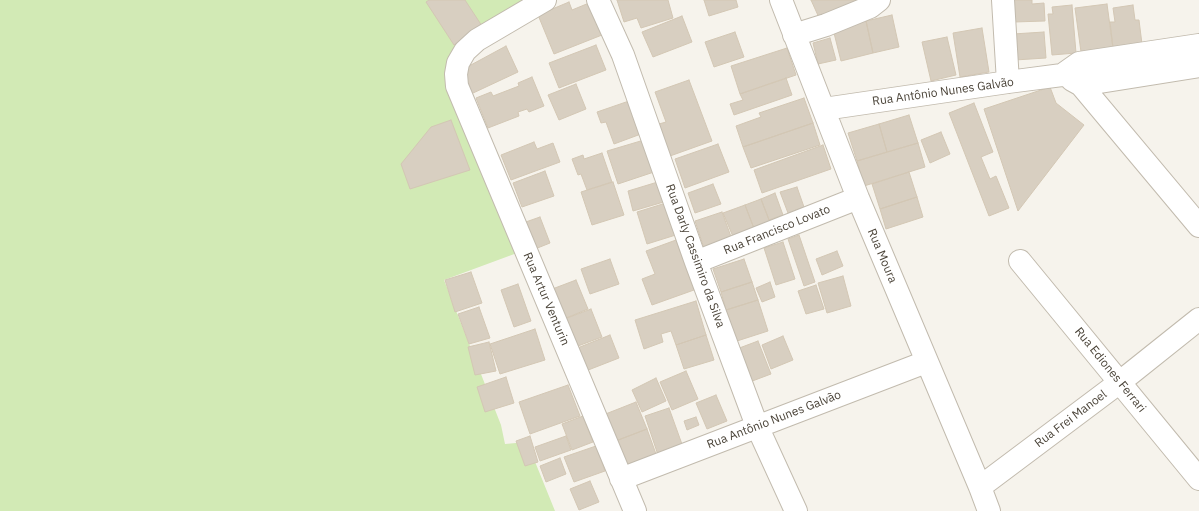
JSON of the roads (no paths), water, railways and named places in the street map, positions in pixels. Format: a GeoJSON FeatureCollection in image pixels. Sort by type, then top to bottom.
{"type":"FeatureCollection","features":[{"type":"Feature","properties":{"kind":"street","name":"Rua Artur Venturin"},"geometry":{"type":"LineString","coordinates":[[545,0],[478,40],[465,51],[458,63],[456,74],[457,86],[635,511]]}},
{"type":"Feature","properties":{"kind":"street","name":"Rua Darly Cassimiro da Silva"},"geometry":{"type":"LineString","coordinates":[[598,0],[623,55],[696,262],[757,426],[796,511]]}},
{"type":"Feature","properties":{"kind":"street","name":"Rua Moura"},"geometry":{"type":"LineString","coordinates":[[780,0],[858,198],[989,511]]}},
{"type":"Feature","properties":{"kind":"street"},"geometry":{"type":"LineString","coordinates":[[794,35],[826,25],[870,6],[879,0]]}},
{"type":"Feature","properties":{"kind":"street"},"geometry":{"type":"LineString","coordinates":[[1003,0],[1008,82]]}},
{"type":"Feature","properties":{"kind":"street","name":"Rua Antônio Nunes Galvão"},"geometry":{"type":"LineString","coordinates":[[824,109],[1062,75],[1079,63],[1199,45]]}},
{"type":"Feature","properties":{"kind":"street"},"geometry":{"type":"LineString","coordinates":[[1081,85],[1199,66]]}},
{"type":"Feature","properties":{"kind":"street"},"geometry":{"type":"LineString","coordinates":[[1062,75],[1081,85],[1199,226]]}},
{"type":"Feature","properties":{"kind":"street","name":"Rua Francisco Lovato"},"geometry":{"type":"LineString","coordinates":[[696,262],[858,198]]}},
{"type":"Feature","properties":{"kind":"street","name":"Rua Ediones Ferrari"},"geometry":{"type":"LineString","coordinates":[[1020,261],[1199,478]]}},
{"type":"Feature","properties":{"kind":"street","name":"Rua Frei Manoel"},"geometry":{"type":"LineString","coordinates":[[980,487],[1120,382],[1199,319]]}},
{"type":"Feature","properties":{"kind":"street","name":"Rua Antônio Nunes Galvão"},"geometry":{"type":"LineString","coordinates":[[621,479],[926,362]]}}]}
